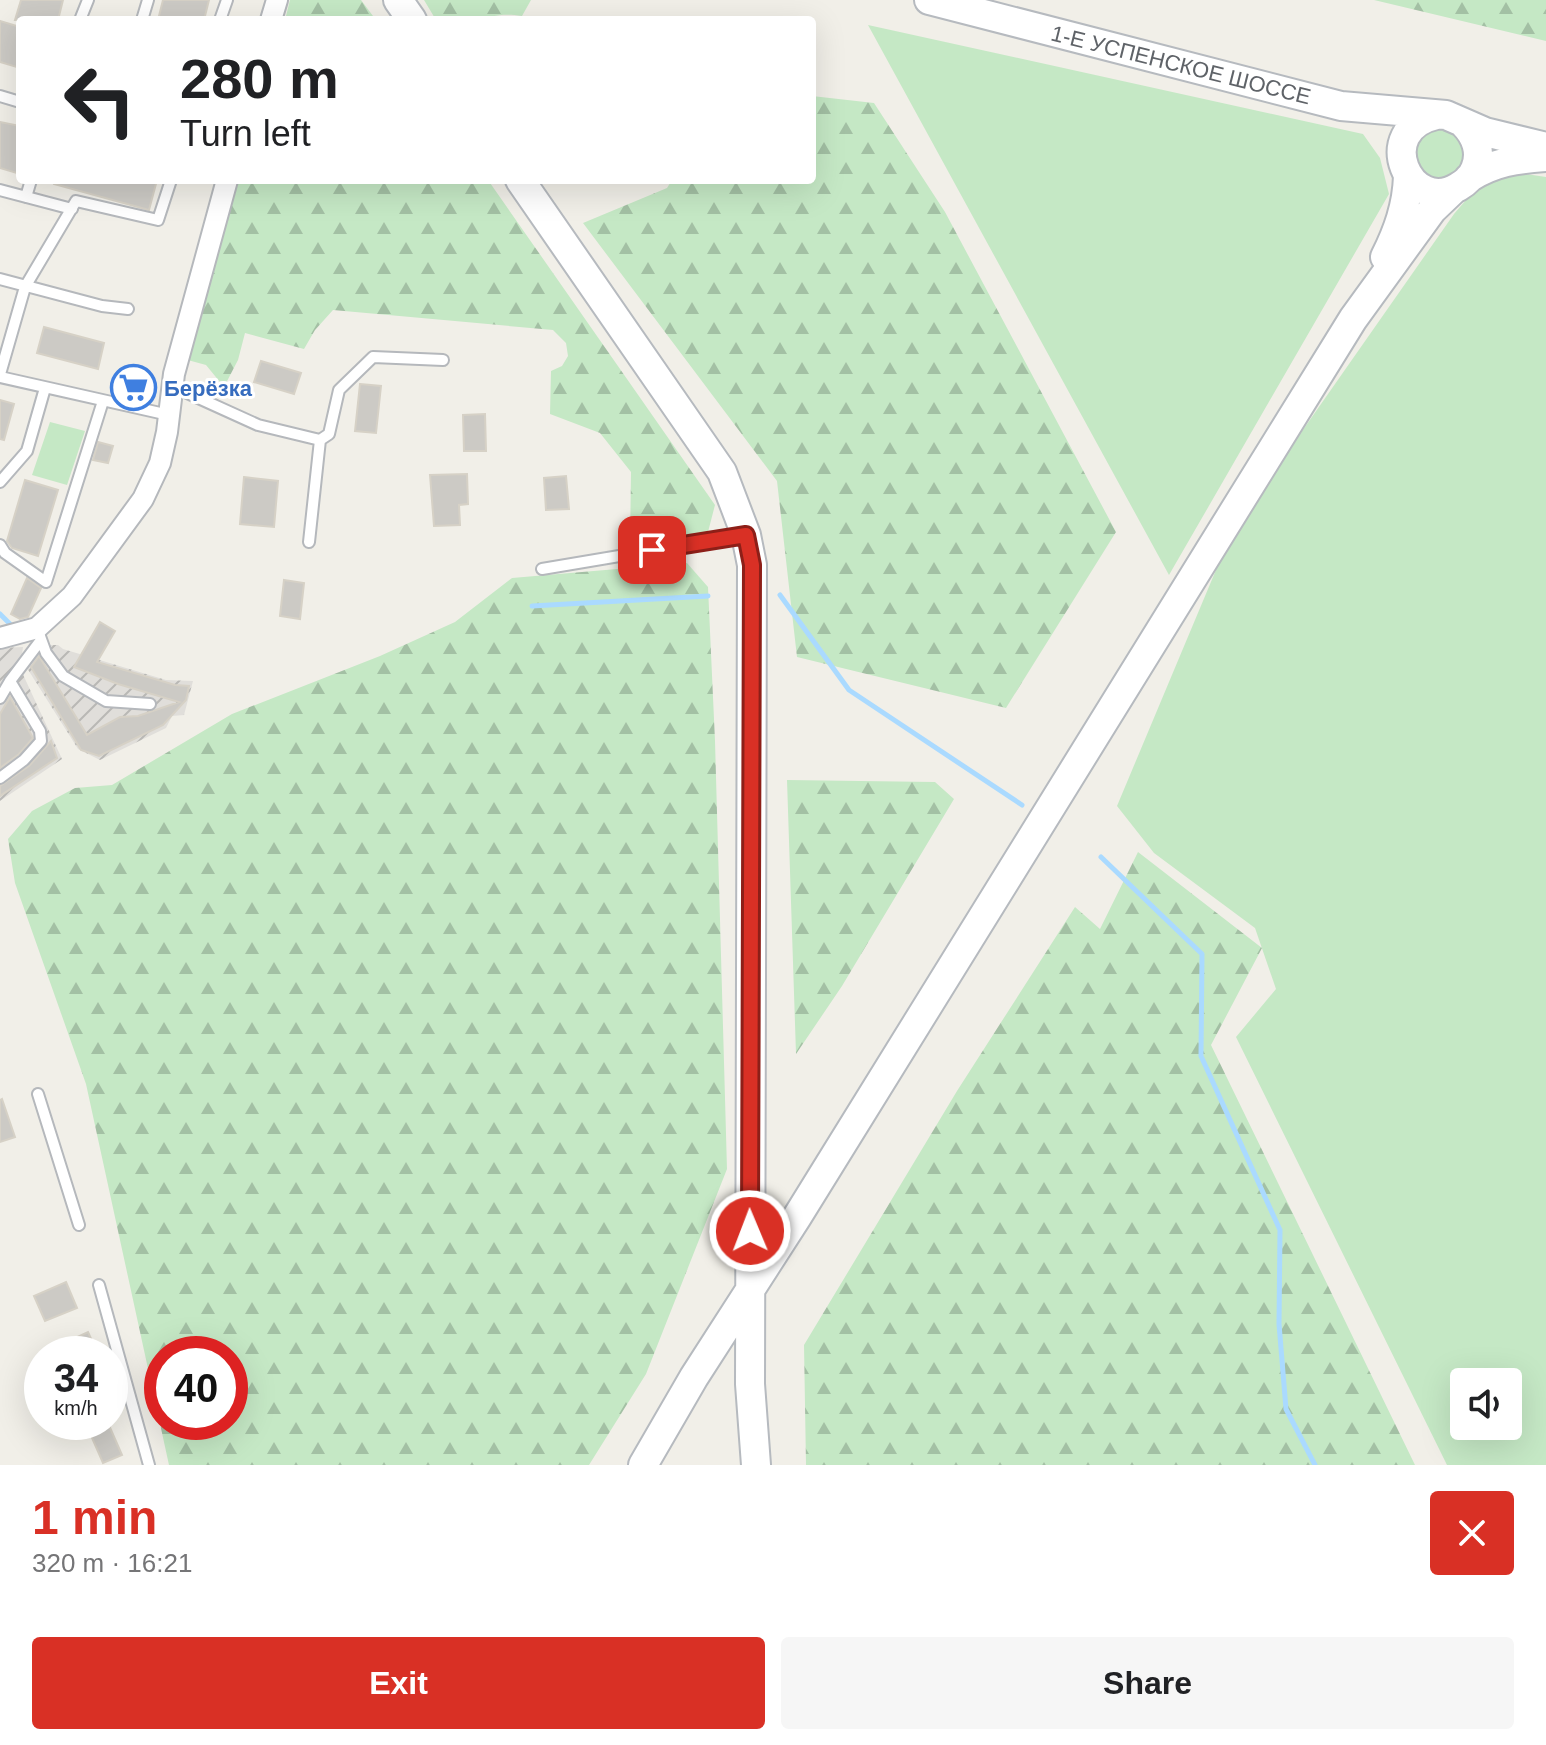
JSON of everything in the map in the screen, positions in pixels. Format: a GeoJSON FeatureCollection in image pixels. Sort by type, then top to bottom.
{"type":"FeatureCollection","features":[{"type":"Feature","properties":{"kind":"main road","name":"1-Е УСПЕНСКОЕ ШОССЕ"},"geometry":{"type":"LineString","coordinates":[[929,0],[1341,106],[1456,118],[1464,124],[1546,147]]}},
{"type":"Feature","properties":{"kind":"main road"},"geometry":{"type":"LineString","coordinates":[[1341,106],[1373,122],[1390,138],[1404,167],[1423,189],[1433,192],[1461,184],[1487,167],[1515,159],[1546,157]]}},
{"type":"Feature","properties":{"kind":"main road"},"geometry":{"type":"LineString","coordinates":[[1353,319],[1395,236],[1407,199],[1401,147],[1410,129],[1426,117],[1436,115]]}},
{"type":"Feature","properties":{"kind":"main road"},"geometry":{"type":"LineString","coordinates":[[643,1465],[702,1364],[797,1217],[1353,319],[1432,210],[1475,170],[1478,150],[1471,131],[1464,124]]}},
{"type":"Feature","properties":{"kind":"main road"},"geometry":{"type":"LineString","coordinates":[[523,184],[722,472],[746,535],[752,565],[750,1384],[756,1465]]}},
{"type":"Feature","properties":{"kind":"main road"},"geometry":{"type":"LineString","coordinates":[[750,1196],[761,1212],[774,1220],[797,1217]]}},
{"type":"Feature","properties":{"kind":"main road"},"geometry":{"type":"LineString","coordinates":[[702,1364],[714,1361],[730,1363],[739,1368],[750,1384]]}},
{"type":"Feature","properties":{"kind":"street"},"geometry":{"type":"LineString","coordinates":[[0,638],[39,634],[72,596],[143,499],[160,463],[172,386],[226,184]]}},
{"type":"Feature","properties":{"kind":"lane"},"geometry":{"type":"LineString","coordinates":[[26,197],[30,184]]}},
{"type":"Feature","properties":{"kind":"lane"},"geometry":{"type":"LineString","coordinates":[[169,415],[0,375],[25,287],[76,201],[158,220],[170,184]]}},
{"type":"Feature","properties":{"kind":"lane"},"geometry":{"type":"LineString","coordinates":[[0,190],[72,209]]}},
{"type":"Feature","properties":{"kind":"lane"},"geometry":{"type":"LineString","coordinates":[[0,279],[102,306],[128,309]]}},
{"type":"Feature","properties":{"kind":"lane"},"geometry":{"type":"LineString","coordinates":[[172,386],[258,425],[320,440],[329,434],[339,390],[373,357],[443,360]]}},
{"type":"Feature","properties":{"kind":"lane"},"geometry":{"type":"LineString","coordinates":[[0,482],[27,451],[45,388]]}},
{"type":"Feature","properties":{"kind":"lane"},"geometry":{"type":"LineString","coordinates":[[0,545],[5,553],[46,582],[103,401]]}},
{"type":"Feature","properties":{"kind":"lane"},"geometry":{"type":"LineString","coordinates":[[309,542],[320,440]]}},
{"type":"Feature","properties":{"kind":"lane"},"geometry":{"type":"LineString","coordinates":[[542,569],[746,535]]}},
{"type":"Feature","properties":{"kind":"lane"},"geometry":{"type":"LineString","coordinates":[[0,698],[39,634]]}},
{"type":"Feature","properties":{"kind":"lane"},"geometry":{"type":"LineString","coordinates":[[39,634],[46,653],[63,676],[106,701],[150,704]]}},
{"type":"Feature","properties":{"kind":"lane"},"geometry":{"type":"LineString","coordinates":[[0,778],[24,760],[41,741],[40,731],[10,681]]}},
{"type":"Feature","properties":{"kind":"lane"},"geometry":{"type":"LineString","coordinates":[[38,1094],[79,1225]]}},
{"type":"Feature","properties":{"kind":"lane"},"geometry":{"type":"LineString","coordinates":[[99,1285],[149,1465]]}},
{"type":"Feature","properties":{"kind":"shaded area"},"geometry":{"type":"Polygon","coordinates":[[[45,645],[58,645],[166,680],[193,681],[184,715],[172,716],[166,728],[100,760],[78,749],[27,668],[35,652],[45,645]]]}},
{"type":"Feature","properties":{"kind":"shaded area"},"geometry":{"type":"Polygon","coordinates":[[[23,647],[20,668],[62,759],[0,801],[0,648],[23,647]]]}},
{"type":"Feature","properties":{"kind":"green space"},"geometry":{"type":"Polygon","coordinates":[[[290,0],[361,0],[373,16],[286,16],[290,0]]]}},
{"type":"Feature","properties":{"kind":"green space"},"geometry":{"type":"Polygon","coordinates":[[[424,0],[531,0],[522,16],[434,16],[424,0]]]}},
{"type":"Feature","properties":{"kind":"green space"},"geometry":{"type":"Polygon","coordinates":[[[1374,0],[1546,0],[1546,41],[1374,0]]]}},
{"type":"Feature","properties":{"kind":"green space"},"geometry":{"type":"Polygon","coordinates":[[[868,25],[1363,134],[1380,158],[1389,194],[1169,575],[868,25]]]}},
{"type":"Feature","properties":{"kind":"green space"},"geometry":{"type":"Polygon","coordinates":[[[816,96],[874,103],[945,212],[1116,532],[1006,708],[797,657],[777,481],[583,223],[667,188],[670,184],[816,184],[816,96]]]}},
{"type":"Feature","properties":{"kind":"green space"},"geometry":{"type":"Polygon","coordinates":[[[1440,128],[1458,136],[1466,154],[1458,172],[1440,180],[1422,172],[1414,154],[1422,136],[1440,128]]]}},
{"type":"Feature","properties":{"kind":"green space"},"geometry":{"type":"Polygon","coordinates":[[[1519,173],[1546,177],[1546,1465],[1447,1465],[1236,1037],[1276,989],[1255,928],[1154,853],[1117,806],[1221,558],[1300,434],[1454,214],[1482,185],[1498,177],[1519,173]]]}},
{"type":"Feature","properties":{"kind":"green space"},"geometry":{"type":"Polygon","coordinates":[[[236,184],[491,184],[715,505],[708,532],[630,544],[631,472],[600,433],[550,414],[551,371],[562,366],[568,356],[566,343],[553,330],[333,310],[315,330],[304,349],[245,333],[238,360],[224,387],[206,365],[184,359],[236,184]]]}},
{"type":"Feature","properties":{"kind":"green space"},"geometry":{"type":"Polygon","coordinates":[[[50,422],[85,431],[67,485],[32,475],[50,422]]]}},
{"type":"Feature","properties":{"kind":"green space"},"geometry":{"type":"Polygon","coordinates":[[[687,563],[708,587],[727,1169],[646,1374],[589,1465],[169,1465],[164,1440],[248,1440],[248,1336],[144,1336],[144,1350],[86,1084],[15,883],[8,839],[32,811],[75,788],[112,785],[232,714],[380,656],[455,622],[512,578],[687,563]]]}},
{"type":"Feature","properties":{"kind":"green space"},"geometry":{"type":"Polygon","coordinates":[[[787,780],[935,782],[954,799],[842,986],[796,1054],[787,780]]]}},
{"type":"Feature","properties":{"kind":"green space"},"geometry":{"type":"Polygon","coordinates":[[[1138,852],[1262,948],[1211,1045],[1415,1465],[806,1465],[804,1345],[957,1091],[1075,907],[1100,929],[1138,852]]]}},
{"type":"Feature","properties":{"kind":"building"},"geometry":{"type":"Polygon","coordinates":[[[21,0],[63,0],[59,16],[16,16],[21,0]]]}},
{"type":"Feature","properties":{"kind":"building"},"geometry":{"type":"Polygon","coordinates":[[[163,0],[209,0],[205,16],[159,16],[163,0]]]}},
{"type":"Feature","properties":{"kind":"building"},"geometry":{"type":"Polygon","coordinates":[[[0,21],[16,26],[16,67],[0,62],[0,21]]]}},
{"type":"Feature","properties":{"kind":"building"},"geometry":{"type":"Polygon","coordinates":[[[0,122],[16,125],[16,173],[0,168],[0,122]]]}},
{"type":"Feature","properties":{"kind":"building"},"geometry":{"type":"Polygon","coordinates":[[[54,184],[156,184],[149,210],[54,184]]]}},
{"type":"Feature","properties":{"kind":"building"},"geometry":{"type":"Polygon","coordinates":[[[44,327],[104,343],[98,369],[37,353],[44,327]]]}},
{"type":"Feature","properties":{"kind":"building"},"geometry":{"type":"Polygon","coordinates":[[[261,361],[301,373],[294,394],[254,382],[261,361]]]}},
{"type":"Feature","properties":{"kind":"building","name":"Берёзка"},"geometry":{"type":"Polygon","coordinates":[[[125,375],[146,381],[141,400],[119,395],[125,375]]]}},
{"type":"Feature","properties":{"kind":"building"},"geometry":{"type":"Polygon","coordinates":[[[360,384],[381,386],[376,433],[355,431],[360,384]]]}},
{"type":"Feature","properties":{"kind":"building"},"geometry":{"type":"Polygon","coordinates":[[[0,400],[14,404],[4,440],[0,439],[0,400]]]}},
{"type":"Feature","properties":{"kind":"building"},"geometry":{"type":"Polygon","coordinates":[[[485,414],[486,451],[464,451],[463,415],[485,414]]]}},
{"type":"Feature","properties":{"kind":"building"},"geometry":{"type":"Polygon","coordinates":[[[98,442],[113,446],[108,463],[93,460],[98,442]]]}},
{"type":"Feature","properties":{"kind":"building"},"geometry":{"type":"Polygon","coordinates":[[[467,474],[468,504],[459,505],[460,525],[434,526],[430,475],[467,474]]]}},
{"type":"Feature","properties":{"kind":"building"},"geometry":{"type":"Polygon","coordinates":[[[566,476],[569,509],[546,510],[544,478],[566,476]]]}},
{"type":"Feature","properties":{"kind":"building"},"geometry":{"type":"Polygon","coordinates":[[[244,477],[278,481],[274,527],[240,524],[244,477]]]}},
{"type":"Feature","properties":{"kind":"building"},"geometry":{"type":"Polygon","coordinates":[[[25,480],[58,490],[38,556],[12,548],[7,541],[25,480]]]}},
{"type":"Feature","properties":{"kind":"building"},"geometry":{"type":"Polygon","coordinates":[[[27,578],[41,588],[28,617],[20,619],[11,614],[27,578]]]}},
{"type":"Feature","properties":{"kind":"building"},"geometry":{"type":"Polygon","coordinates":[[[284,580],[304,583],[300,619],[280,616],[284,580]]]}},
{"type":"Feature","properties":{"kind":"building"},"geometry":{"type":"Polygon","coordinates":[[[100,622],[115,631],[97,662],[175,685],[189,686],[186,700],[163,725],[99,756],[81,750],[31,667],[39,656],[87,735],[120,717],[138,716],[179,702],[74,667],[100,622]]]}},
{"type":"Feature","properties":{"kind":"building"},"geometry":{"type":"Polygon","coordinates":[[[10,697],[33,738],[19,754],[0,768],[0,714],[10,697]]]}},
{"type":"Feature","properties":{"kind":"building"},"geometry":{"type":"Polygon","coordinates":[[[51,741],[57,758],[0,796],[0,786],[29,766],[51,741]]]}},
{"type":"Feature","properties":{"kind":"building"},"geometry":{"type":"Polygon","coordinates":[[[0,1100],[15,1137],[0,1142],[0,1100]]]}},
{"type":"Feature","properties":{"kind":"building"},"geometry":{"type":"Polygon","coordinates":[[[66,1282],[77,1308],[45,1321],[34,1296],[66,1282]]]}},
{"type":"Feature","properties":{"kind":"building"},"geometry":{"type":"Polygon","coordinates":[[[93,1440],[115,1440],[122,1455],[103,1463],[93,1440]]]}},
{"type":"Feature","properties":{"kind":"waterway"},"geometry":{"type":"LineString","coordinates":[[780,595],[849,690],[1022,805]]}},
{"type":"Feature","properties":{"kind":"waterway"},"geometry":{"type":"LineString","coordinates":[[532,606],[708,596]]}},
{"type":"Feature","properties":{"kind":"waterway"},"geometry":{"type":"LineString","coordinates":[[0,614],[11,625]]}},
{"type":"Feature","properties":{"kind":"waterway"},"geometry":{"type":"LineString","coordinates":[[1101,857],[1202,954],[1201,1056],[1280,1230],[1279,1324],[1286,1409],[1315,1465]]}},
{"type":"Feature","properties":{"kind":"place","name":"Берёзка"},"geometry":{"type":"Point","coordinates":[133,388]}},
{"type":"Feature","properties":{"kind":"route"},"geometry":{"type":"LineString","coordinates":[[652,550],[746,535],[752,565],[750,1231]]}}]}
